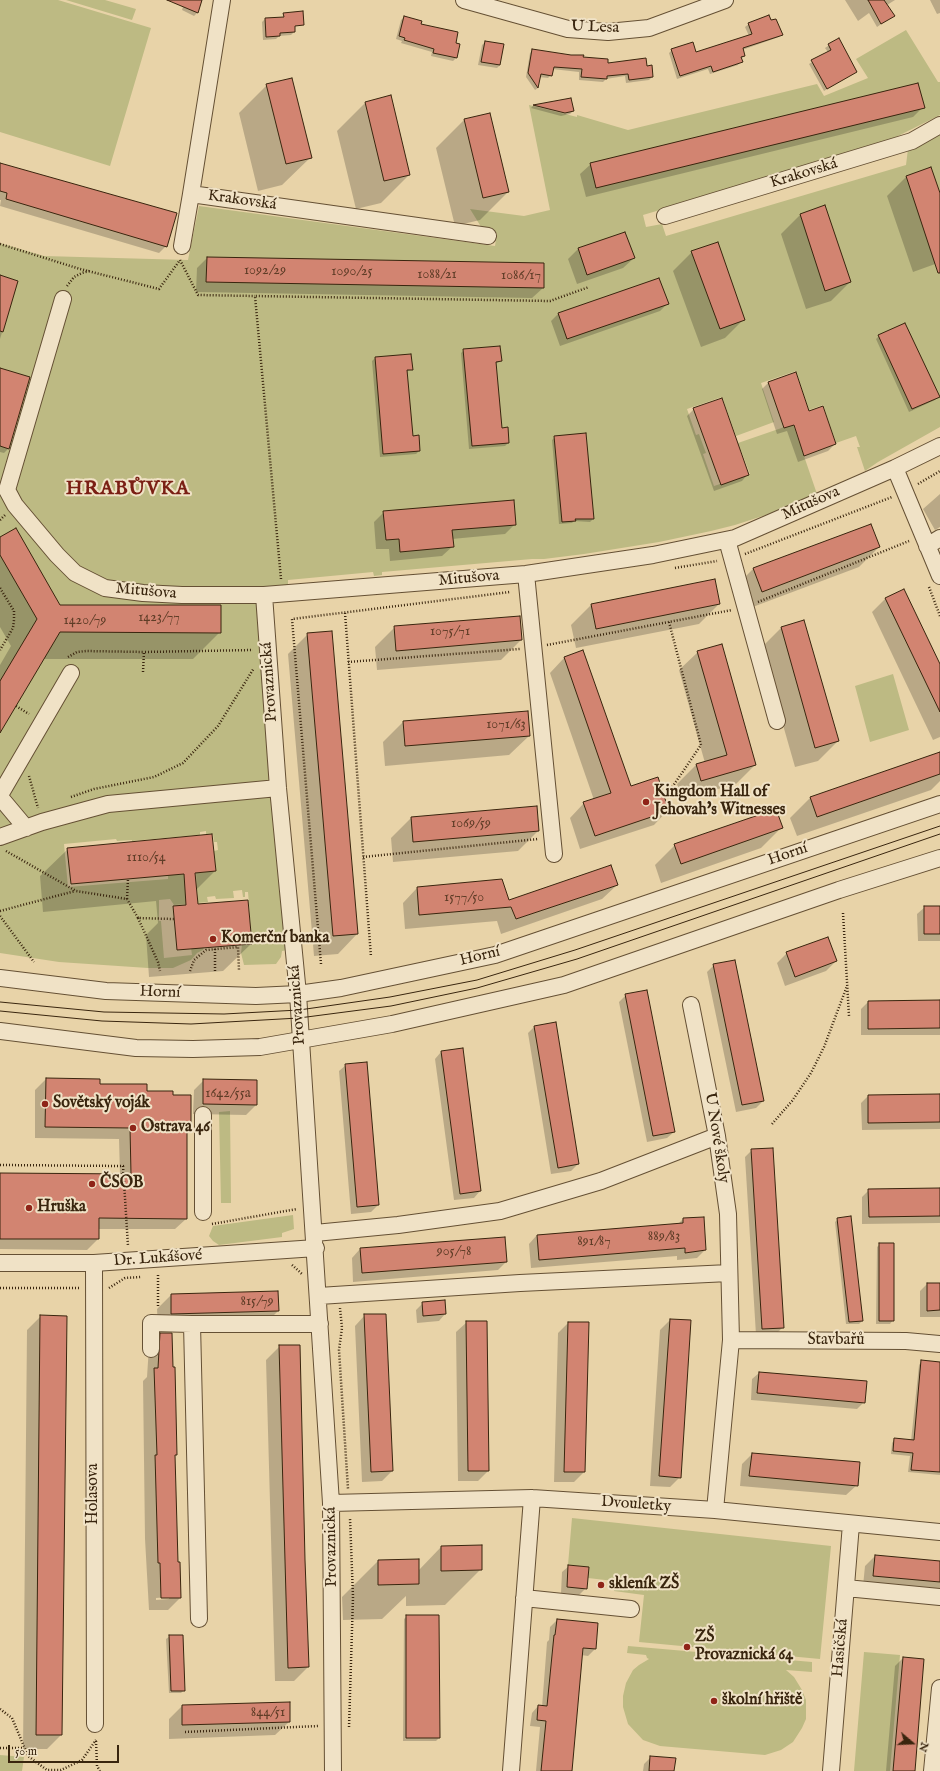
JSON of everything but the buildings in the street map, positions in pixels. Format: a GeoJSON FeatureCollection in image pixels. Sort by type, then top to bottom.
{"type":"FeatureCollection","features":[{"type":"Feature","properties":{"kind":"street","name":"Krakovská"},"geometry":{"type":"LineString","coordinates":[[222,0],[191,194],[488,236]]}},
{"type":"Feature","properties":{"kind":"street","name":"U Lesa"},"geometry":{"type":"LineString","coordinates":[[464,0],[568,29],[608,32],[648,28],[725,0]]}},
{"type":"Feature","properties":{"kind":"street","name":"Krakovská"},"geometry":{"type":"LineString","coordinates":[[664,216],[912,141],[940,124]]}},
{"type":"Feature","properties":{"kind":"street"},"geometry":{"type":"LineString","coordinates":[[181,253],[191,194]]}},
{"type":"Feature","properties":{"kind":"street","name":"Mitušova"},"geometry":{"type":"LineString","coordinates":[[63,299],[7,490],[15,505],[57,555],[75,573],[105,588],[182,596],[264,595],[527,582],[735,538],[895,468],[940,446]]}},
{"type":"Feature","properties":{"kind":"street"},"geometry":{"type":"LineString","coordinates":[[895,468],[905,492],[933,542],[940,576]]}},
{"type":"Feature","properties":{"kind":"street"},"geometry":{"type":"LineString","coordinates":[[727,540],[777,721]]}},
{"type":"Feature","properties":{"kind":"street"},"geometry":{"type":"LineString","coordinates":[[527,582],[553,846]]}},
{"type":"Feature","properties":{"kind":"street","name":"Provaznická"},"geometry":{"type":"LineString","coordinates":[[264,595],[278,788],[298,994],[319,1296],[331,1503],[333,1771]]}},
{"type":"Feature","properties":{"kind":"street"},"geometry":{"type":"LineString","coordinates":[[26,828],[0,796],[22,755],[71,673]]}},
{"type":"Feature","properties":{"kind":"street"},"geometry":{"type":"LineString","coordinates":[[0,837],[42,822],[108,804],[278,788]]}},
{"type":"Feature","properties":{"kind":"street","name":"Horní"},"geometry":{"type":"LineString","coordinates":[[0,978],[106,991],[256,996],[298,994],[341,988],[495,955],[940,804]]}},
{"type":"Feature","properties":{"kind":"street"},"geometry":{"type":"LineString","coordinates":[[0,1031],[136,1048],[253,1048],[392,1024],[564,985],[839,890],[940,858]]}},
{"type":"Feature","properties":{"kind":"street","name":"U Nové školy"},"geometry":{"type":"LineString","coordinates":[[691,1005],[718,1136],[728,1214],[731,1340],[715,1510]]}},
{"type":"Feature","properties":{"kind":"street"},"geometry":{"type":"LineString","coordinates":[[203,1115],[207,1218]]}},
{"type":"Feature","properties":{"kind":"street","name":"Dr. Lukášové"},"geometry":{"type":"LineString","coordinates":[[0,1263],[94,1263],[129,1261],[315,1240],[398,1225],[500,1211],[601,1181],[718,1136]]}},
{"type":"Feature","properties":{"kind":"street","name":"Holasova"},"geometry":{"type":"LineString","coordinates":[[94,1263],[94,1724]]}},
{"type":"Feature","properties":{"kind":"street"},"geometry":{"type":"LineString","coordinates":[[319,1296],[520,1283],[729,1273]]}},
{"type":"Feature","properties":{"kind":"street"},"geometry":{"type":"LineString","coordinates":[[151,1349],[151,1323],[320,1324]]}},
{"type":"Feature","properties":{"kind":"street"},"geometry":{"type":"LineString","coordinates":[[192,1324],[199,1619]]}},
{"type":"Feature","properties":{"kind":"street","name":"Stavbařů"},"geometry":{"type":"LineString","coordinates":[[731,1340],[906,1341],[940,1344]]}},
{"type":"Feature","properties":{"kind":"street"},"geometry":{"type":"LineString","coordinates":[[511,1771],[532,1498]]}},
{"type":"Feature","properties":{"kind":"street","name":"Dvouletky"},"geometry":{"type":"LineString","coordinates":[[331,1503],[532,1498],[715,1510],[940,1532]]}},
{"type":"Feature","properties":{"kind":"street","name":"Hasičská"},"geometry":{"type":"LineString","coordinates":[[831,1771],[851,1524]]}},
{"type":"Feature","properties":{"kind":"street"},"geometry":{"type":"LineString","coordinates":[[846,1588],[940,1596]]}},
{"type":"Feature","properties":{"kind":"street"},"geometry":{"type":"LineString","coordinates":[[524,1598],[631,1609]]}},
{"type":"Feature","properties":{"kind":"street"},"geometry":{"type":"LineString","coordinates":[[932,1771],[940,1688]]}},
{"type":"Feature","properties":{"kind":"path"},"geometry":{"type":"LineString","coordinates":[[0,244],[89,271],[159,289],[181,253]]}},
{"type":"Feature","properties":{"kind":"path"},"geometry":{"type":"LineString","coordinates":[[181,253],[198,295],[550,301],[589,287]]}},
{"type":"Feature","properties":{"kind":"path"},"geometry":{"type":"LineString","coordinates":[[63,299],[68,283],[82,273],[89,271]]}},
{"type":"Feature","properties":{"kind":"path"},"geometry":{"type":"LineString","coordinates":[[255,296],[283,593]]}},
{"type":"Feature","properties":{"kind":"path"},"geometry":{"type":"LineString","coordinates":[[669,568],[732,559],[905,492],[940,471]]}},
{"type":"Feature","properties":{"kind":"path"},"geometry":{"type":"LineString","coordinates":[[321,964],[292,619],[345,613],[527,582]]}},
{"type":"Feature","properties":{"kind":"path"},"geometry":{"type":"LineString","coordinates":[[0,588],[14,610],[13,628],[0,650]]}},
{"type":"Feature","properties":{"kind":"path"},"geometry":{"type":"LineString","coordinates":[[345,613],[371,956]]}},
{"type":"Feature","properties":{"kind":"path"},"geometry":{"type":"LineString","coordinates":[[669,622],[702,745],[670,789]]}},
{"type":"Feature","properties":{"kind":"path"},"geometry":{"type":"LineString","coordinates":[[348,662],[534,648]]}},
{"type":"Feature","properties":{"kind":"path"},"geometry":{"type":"LineString","coordinates":[[144,672],[144,652],[251,649],[257,651]]}},
{"type":"Feature","properties":{"kind":"path"},"geometry":{"type":"LineString","coordinates":[[68,798],[94,789],[154,777],[183,763],[218,726],[255,665]]}},
{"type":"Feature","properties":{"kind":"path"},"geometry":{"type":"LineString","coordinates":[[16,706],[32,716]]}},
{"type":"Feature","properties":{"kind":"path"},"geometry":{"type":"LineString","coordinates":[[22,755],[42,822]]}},
{"type":"Feature","properties":{"kind":"path"},"geometry":{"type":"LineString","coordinates":[[363,857],[553,846]]}},
{"type":"Feature","properties":{"kind":"path"},"geometry":{"type":"LineString","coordinates":[[0,848],[76,891],[128,899]]}},
{"type":"Feature","properties":{"kind":"path"},"geometry":{"type":"LineString","coordinates":[[128,879],[128,899],[158,962],[160,971]]}},
{"type":"Feature","properties":{"kind":"path"},"geometry":{"type":"LineString","coordinates":[[0,911],[76,891]]}},
{"type":"Feature","properties":{"kind":"path"},"geometry":{"type":"LineString","coordinates":[[844,913],[848,1016]]}},
{"type":"Feature","properties":{"kind":"path"},"geometry":{"type":"LineString","coordinates":[[0,916],[34,962]]}},
{"type":"Feature","properties":{"kind":"path"},"geometry":{"type":"LineString","coordinates":[[138,918],[174,919]]}},
{"type":"Feature","properties":{"kind":"path"},"geometry":{"type":"LineString","coordinates":[[190,971],[197,956],[206,950],[238,947],[238,970]]}},
{"type":"Feature","properties":{"kind":"path"},"geometry":{"type":"LineString","coordinates":[[215,949],[215,972]]}},
{"type":"Feature","properties":{"kind":"path"},"geometry":{"type":"LineString","coordinates":[[772,1124],[792,1101],[811,1073],[824,1047],[847,986]]}},
{"type":"Feature","properties":{"kind":"path"},"geometry":{"type":"LineString","coordinates":[[0,1165],[122,1166],[129,1261]]}},
{"type":"Feature","properties":{"kind":"path"},"geometry":{"type":"LineString","coordinates":[[207,1218],[266,1216],[298,1209]]}},
{"type":"Feature","properties":{"kind":"path"},"geometry":{"type":"LineString","coordinates":[[288,1263],[301,1274],[317,1275]]}},
{"type":"Feature","properties":{"kind":"path"},"geometry":{"type":"LineString","coordinates":[[151,1276],[165,1274]]}},
{"type":"Feature","properties":{"kind":"path"},"geometry":{"type":"LineString","coordinates":[[158,1275],[159,1323]]}},
{"type":"Feature","properties":{"kind":"path"},"geometry":{"type":"LineString","coordinates":[[0,1288],[111,1288],[125,1278],[145,1276]]}},
{"type":"Feature","properties":{"kind":"path"},"geometry":{"type":"LineString","coordinates":[[339,1294],[342,1328],[339,1350],[349,1502],[353,1597],[349,1731]]}},
{"type":"Feature","properties":{"kind":"path"},"geometry":{"type":"LineString","coordinates":[[0,1709],[12,1718],[28,1756],[47,1770],[61,1770],[82,1760],[96,1740]]}},
{"type":"Feature","properties":{"kind":"path"},"geometry":{"type":"LineString","coordinates":[[94,1724],[97,1766],[100,1771]]}},
{"type":"Feature","properties":{"kind":"path"},"geometry":{"type":"LineString","coordinates":[[185,1732],[321,1726]]}},
{"type":"Feature","properties":{"kind":"path"},"geometry":{"type":"LineString","coordinates":[[0,1748],[24,1748]]}},
{"type":"Feature","properties":{"kind":"shaded area"},"geometry":{"type":"Polygon","coordinates":[[[0,0],[58,0],[151,28],[110,166],[0,132],[0,0]]]}},
{"type":"Feature","properties":{"kind":"shaded area"},"geometry":{"type":"Polygon","coordinates":[[[66,0],[105,0],[136,9],[132,20],[66,0]]]}},
{"type":"Feature","properties":{"kind":"shaded area"},"geometry":{"type":"Polygon","coordinates":[[[906,30],[938,82],[940,82],[940,115],[888,141],[872,147],[643,215],[646,227],[662,224],[666,236],[906,165],[908,149],[940,130],[940,427],[865,471],[857,447],[860,447],[856,436],[836,443],[823,405],[809,410],[796,371],[761,383],[774,422],[736,436],[722,397],[687,409],[696,435],[699,434],[706,453],[703,454],[714,486],[750,474],[738,443],[793,424],[817,494],[778,511],[711,531],[659,542],[584,554],[544,559],[382,572],[382,575],[374,576],[373,572],[288,580],[288,586],[257,588],[288,950],[282,951],[281,957],[276,964],[244,965],[241,953],[242,945],[252,943],[248,892],[245,892],[245,897],[243,897],[242,890],[233,891],[234,898],[216,899],[215,896],[207,897],[208,902],[198,903],[196,873],[216,871],[214,851],[218,850],[217,842],[214,842],[213,834],[206,835],[206,831],[200,832],[200,835],[132,841],[117,841],[116,839],[64,844],[68,887],[168,879],[168,875],[184,874],[187,904],[174,905],[170,899],[159,900],[159,921],[161,921],[164,958],[192,955],[191,948],[204,947],[203,950],[197,953],[191,960],[173,968],[148,968],[59,962],[0,953],[0,243],[44,256],[188,260],[199,206],[495,246],[497,233],[483,230],[470,209],[524,216],[550,210],[529,105],[577,117],[577,115],[628,130],[817,84],[824,96],[868,78],[856,59],[906,30]]]}},
{"type":"Feature","properties":{"kind":"shaded area"},"geometry":{"type":"Polygon","coordinates":[[[893,674],[909,730],[870,742],[855,686],[893,674]]]}},
{"type":"Feature","properties":{"kind":"shaded area"},"geometry":{"type":"Polygon","coordinates":[[[230,1111],[231,1203],[221,1203],[219,1112],[230,1111]]]}},
{"type":"Feature","properties":{"kind":"shaded area"},"geometry":{"type":"Polygon","coordinates":[[[293,1215],[294,1229],[282,1233],[282,1237],[219,1245],[209,1236],[213,1226],[293,1215]]]}},
{"type":"Feature","properties":{"kind":"shaded area"},"geometry":{"type":"Polygon","coordinates":[[[572,1518],[831,1546],[820,1659],[639,1642],[644,1595],[614,1591],[614,1581],[588,1578],[588,1567],[568,1565],[572,1518]]]}},
{"type":"Feature","properties":{"kind":"shaded area","name":"školní hřiště"},"geometry":{"type":"Polygon","coordinates":[[[628,1646],[812,1662],[812,1672],[786,1670],[794,1677],[802,1690],[806,1700],[806,1719],[793,1742],[781,1750],[765,1755],[660,1746],[643,1740],[628,1724],[623,1707],[623,1696],[626,1683],[633,1670],[649,1659],[646,1655],[627,1653],[628,1646]]]}},
{"type":"Feature","properties":{"kind":"shaded area"},"geometry":{"type":"Polygon","coordinates":[[[864,1652],[900,1655],[890,1771],[854,1771],[864,1652]]]}},
{"type":"Feature","properties":{"kind":"shaded area"},"geometry":{"type":"Polygon","coordinates":[[[0,1755],[24,1757],[22,1771],[0,1771],[0,1755]]]}},
{"type":"Feature","properties":{"kind":"tram line"},"geometry":{"type":"LineString","coordinates":[[0,1002],[104,1012],[224,1014],[299,1010],[390,997],[477,980],[575,950],[940,826]]}},
{"type":"Feature","properties":{"kind":"tram line"},"geometry":{"type":"LineString","coordinates":[[0,1011],[102,1021],[191,1024],[299,1018],[391,1006],[477,988],[577,959],[940,834]]}},
{"type":"Feature","properties":{"kind":"place","name":"Kingdom Hall of Jehovah's Witnesses"},"geometry":{"type":"Point","coordinates":[646,802]}},
{"type":"Feature","properties":{"kind":"place","name":"Komerční banka"},"geometry":{"type":"Point","coordinates":[213,939]}},
{"type":"Feature","properties":{"kind":"place","name":"Sovětský voják"},"geometry":{"type":"Point","coordinates":[45,1104]}},
{"type":"Feature","properties":{"kind":"place","name":"Ostrava 46"},"geometry":{"type":"Point","coordinates":[133,1128]}},
{"type":"Feature","properties":{"kind":"place","name":"ČSOB"},"geometry":{"type":"Point","coordinates":[92,1184]}},
{"type":"Feature","properties":{"kind":"place","name":"Hruška"},"geometry":{"type":"Point","coordinates":[29,1208]}},
{"type":"Feature","properties":{"kind":"place","name":"skleník ZŠ"},"geometry":{"type":"Point","coordinates":[601,1585]}},
{"type":"Feature","properties":{"kind":"place","name":"ZŠ Provaznická 64"},"geometry":{"type":"Point","coordinates":[687,1647]}},
{"type":"Feature","properties":{"kind":"place","name":"školní hřiště"},"geometry":{"type":"Point","coordinates":[714,1701]}},
{"type":"Feature","properties":{"kind":"district","name":"HRABŮVKA"},"geometry":{"type":"Point","coordinates":[128,490]}}]}
